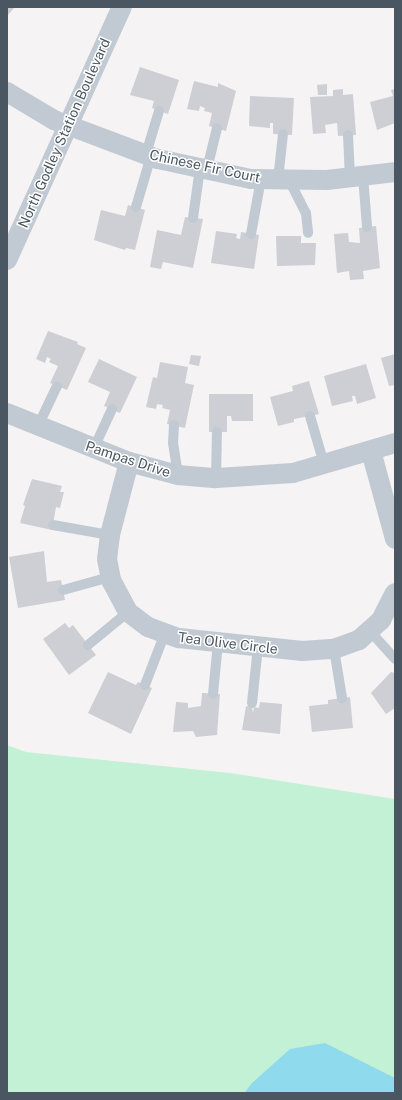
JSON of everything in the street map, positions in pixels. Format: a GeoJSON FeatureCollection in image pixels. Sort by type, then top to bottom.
{"type":"FeatureCollection","features":[{"type":"Feature","properties":{"kind":"street","name":"North Godley Station Boulevard"},"geometry":{"type":"LineString","coordinates":[[7,260],[67,125],[122,7]]}},
{"type":"Feature","properties":{"kind":"street","name":"Chinese Fir Court"},"geometry":{"type":"LineString","coordinates":[[7,92],[67,125],[149,155],[204,168],[276,179],[327,180],[395,172]]}},
{"type":"Feature","properties":{"kind":"street","name":"Pampas Drive"},"geometry":{"type":"LineString","coordinates":[[7,413],[129,462],[178,475],[216,478],[266,477],[293,473],[395,443]]}},
{"type":"Feature","properties":{"kind":"street"},"geometry":{"type":"LineString","coordinates":[[371,451],[394,530]]}},
{"type":"Feature","properties":{"kind":"street","name":"Tea Olive Circle"},"geometry":{"type":"LineString","coordinates":[[129,462],[110,534],[107,559],[110,577],[128,612],[148,627],[179,638],[302,651],[334,649],[359,640],[381,620],[393,602]]}},
{"type":"Feature","properties":{"kind":"lane"},"geometry":{"type":"LineString","coordinates":[[136,207],[159,111]]}},
{"type":"Feature","properties":{"kind":"lane"},"geometry":{"type":"LineString","coordinates":[[193,218],[204,168],[217,128]]}},
{"type":"Feature","properties":{"kind":"lane"},"geometry":{"type":"LineString","coordinates":[[251,234],[276,179],[283,134]]}},
{"type":"Feature","properties":{"kind":"lane"},"geometry":{"type":"LineString","coordinates":[[348,135],[367,227]]}},
{"type":"Feature","properties":{"kind":"lane"},"geometry":{"type":"LineString","coordinates":[[276,179],[306,213],[308,233]]}},
{"type":"Feature","properties":{"kind":"lane"},"geometry":{"type":"LineString","coordinates":[[38,426],[57,386]]}},
{"type":"Feature","properties":{"kind":"lane"},"geometry":{"type":"LineString","coordinates":[[94,448],[112,409]]}},
{"type":"Feature","properties":{"kind":"lane"},"geometry":{"type":"LineString","coordinates":[[310,416],[324,464]]}},
{"type":"Feature","properties":{"kind":"lane"},"geometry":{"type":"LineString","coordinates":[[174,425],[173,443],[178,475]]}},
{"type":"Feature","properties":{"kind":"lane"},"geometry":{"type":"LineString","coordinates":[[216,478],[217,432]]}},
{"type":"Feature","properties":{"kind":"lane"},"geometry":{"type":"LineString","coordinates":[[53,524],[110,534]]}},
{"type":"Feature","properties":{"kind":"lane"},"geometry":{"type":"LineString","coordinates":[[63,590],[110,577]]}},
{"type":"Feature","properties":{"kind":"lane"},"geometry":{"type":"LineString","coordinates":[[88,645],[128,612]]}},
{"type":"Feature","properties":{"kind":"lane"},"geometry":{"type":"LineString","coordinates":[[369,630],[395,659]]}},
{"type":"Feature","properties":{"kind":"lane"},"geometry":{"type":"LineString","coordinates":[[145,685],[165,634]]}},
{"type":"Feature","properties":{"kind":"lane"},"geometry":{"type":"LineString","coordinates":[[213,694],[218,642]]}},
{"type":"Feature","properties":{"kind":"lane"},"geometry":{"type":"LineString","coordinates":[[252,703],[258,646]]}},
{"type":"Feature","properties":{"kind":"lane"},"geometry":{"type":"LineString","coordinates":[[334,649],[342,698]]}},
{"type":"Feature","properties":{"kind":"green space"},"geometry":{"type":"Polygon","coordinates":[[[7,745],[26,752],[230,773],[395,799],[395,1078],[378,1071],[251,1084],[244,1093],[7,1093],[7,745]]]}},
{"type":"Feature","properties":{"kind":"water"},"geometry":{"type":"Polygon","coordinates":[[[325,1043],[395,1078],[395,1093],[244,1093],[251,1084],[290,1049],[325,1043]]]}},
{"type":"Feature","properties":{"kind":"building"},"geometry":{"type":"Polygon","coordinates":[[[7,7],[15,7],[7,16],[7,7]]]}},
{"type":"Feature","properties":{"kind":"building"},"geometry":{"type":"Polygon","coordinates":[[[140,67],[179,80],[168,114],[152,108],[154,101],[130,95],[140,67]]]}},
{"type":"Feature","properties":{"kind":"building"},"geometry":{"type":"Polygon","coordinates":[[[194,81],[218,87],[218,83],[236,91],[226,131],[209,126],[212,113],[204,111],[205,108],[200,106],[199,111],[187,109],[194,81]]]}},
{"type":"Feature","properties":{"kind":"building"},"geometry":{"type":"Polygon","coordinates":[[[327,84],[327,95],[318,95],[317,85],[327,84]]]}},
{"type":"Feature","properties":{"kind":"building"},"geometry":{"type":"Polygon","coordinates":[[[343,89],[343,95],[353,94],[356,135],[338,136],[337,123],[325,125],[326,133],[313,134],[310,97],[333,96],[333,90],[343,89]]]}},
{"type":"Feature","properties":{"kind":"building"},"geometry":{"type":"Polygon","coordinates":[[[395,89],[395,123],[377,130],[370,102],[393,96],[391,90],[395,89]]]}},
{"type":"Feature","properties":{"kind":"building"},"geometry":{"type":"Polygon","coordinates":[[[250,96],[294,98],[292,135],[273,134],[273,123],[270,123],[270,128],[249,126],[250,96]]]}},
{"type":"Feature","properties":{"kind":"building"},"geometry":{"type":"Polygon","coordinates":[[[128,205],[145,210],[135,250],[126,248],[125,250],[94,240],[101,210],[125,216],[128,205]]]}},
{"type":"Feature","properties":{"kind":"building"},"geometry":{"type":"Polygon","coordinates":[[[185,217],[203,219],[193,268],[163,262],[161,269],[150,267],[157,230],[181,235],[185,217]]]}},
{"type":"Feature","properties":{"kind":"building"},"geometry":{"type":"Polygon","coordinates":[[[376,226],[380,268],[363,271],[364,279],[350,280],[349,271],[337,273],[334,234],[348,233],[349,242],[360,243],[359,228],[376,226]]]}},
{"type":"Feature","properties":{"kind":"building"},"geometry":{"type":"Polygon","coordinates":[[[216,231],[237,234],[236,238],[240,239],[241,232],[259,235],[254,269],[211,263],[216,231]]]}},
{"type":"Feature","properties":{"kind":"building"},"geometry":{"type":"Polygon","coordinates":[[[276,236],[301,236],[301,243],[316,243],[315,265],[277,266],[276,236]]]}},
{"type":"Feature","properties":{"kind":"building"},"geometry":{"type":"Polygon","coordinates":[[[48,331],[78,342],[77,344],[86,348],[67,390],[50,383],[58,366],[49,362],[51,359],[47,357],[45,363],[36,359],[48,331]]]}},
{"type":"Feature","properties":{"kind":"building"},"geometry":{"type":"Polygon","coordinates":[[[395,354],[395,385],[389,386],[381,358],[395,354]]]}},
{"type":"Feature","properties":{"kind":"building"},"geometry":{"type":"Polygon","coordinates":[[[191,355],[201,356],[199,366],[189,364],[191,355]]]}},
{"type":"Feature","properties":{"kind":"building"},"geometry":{"type":"Polygon","coordinates":[[[99,359],[137,377],[120,413],[104,406],[110,392],[88,382],[99,359]]]}},
{"type":"Feature","properties":{"kind":"building"},"geometry":{"type":"Polygon","coordinates":[[[160,362],[188,367],[185,383],[194,385],[185,428],[167,424],[170,410],[162,408],[163,405],[157,404],[156,409],[146,407],[153,377],[157,378],[160,362]]]}},
{"type":"Feature","properties":{"kind":"building"},"geometry":{"type":"Polygon","coordinates":[[[366,364],[376,398],[357,404],[355,396],[352,396],[353,401],[332,406],[324,376],[366,364]]]}},
{"type":"Feature","properties":{"kind":"building"},"geometry":{"type":"Polygon","coordinates":[[[309,381],[319,414],[294,419],[294,422],[278,426],[270,397],[293,391],[292,386],[309,381]]]}},
{"type":"Feature","properties":{"kind":"building"},"geometry":{"type":"Polygon","coordinates":[[[209,394],[253,394],[253,421],[232,421],[231,416],[227,416],[227,432],[209,432],[209,394]]]}},
{"type":"Feature","properties":{"kind":"building"},"geometry":{"type":"Polygon","coordinates":[[[32,479],[62,486],[60,492],[64,492],[60,508],[56,507],[52,530],[20,523],[25,506],[23,505],[32,479]]]}},
{"type":"Feature","properties":{"kind":"building"},"geometry":{"type":"Polygon","coordinates":[[[44,551],[47,582],[61,580],[65,600],[18,608],[9,557],[44,551]]]}},
{"type":"Feature","properties":{"kind":"building"},"geometry":{"type":"Polygon","coordinates":[[[65,623],[69,628],[73,625],[96,655],[69,675],[43,639],[65,623]]]}},
{"type":"Feature","properties":{"kind":"building"},"geometry":{"type":"Polygon","coordinates":[[[108,672],[136,685],[138,682],[152,688],[131,734],[88,713],[108,672]]]}},
{"type":"Feature","properties":{"kind":"building"},"geometry":{"type":"Polygon","coordinates":[[[391,672],[395,673],[395,708],[386,714],[371,693],[391,672]]]}},
{"type":"Feature","properties":{"kind":"building"},"geometry":{"type":"Polygon","coordinates":[[[202,693],[220,694],[217,735],[196,737],[193,731],[173,732],[176,702],[188,703],[188,708],[201,706],[202,693]]]}},
{"type":"Feature","properties":{"kind":"building"},"geometry":{"type":"Polygon","coordinates":[[[350,697],[353,728],[312,732],[309,706],[328,704],[328,700],[350,697]]]}},
{"type":"Feature","properties":{"kind":"building"},"geometry":{"type":"Polygon","coordinates":[[[260,702],[282,704],[280,734],[242,730],[246,706],[252,707],[253,713],[254,707],[259,708],[260,702]]]}}]}
